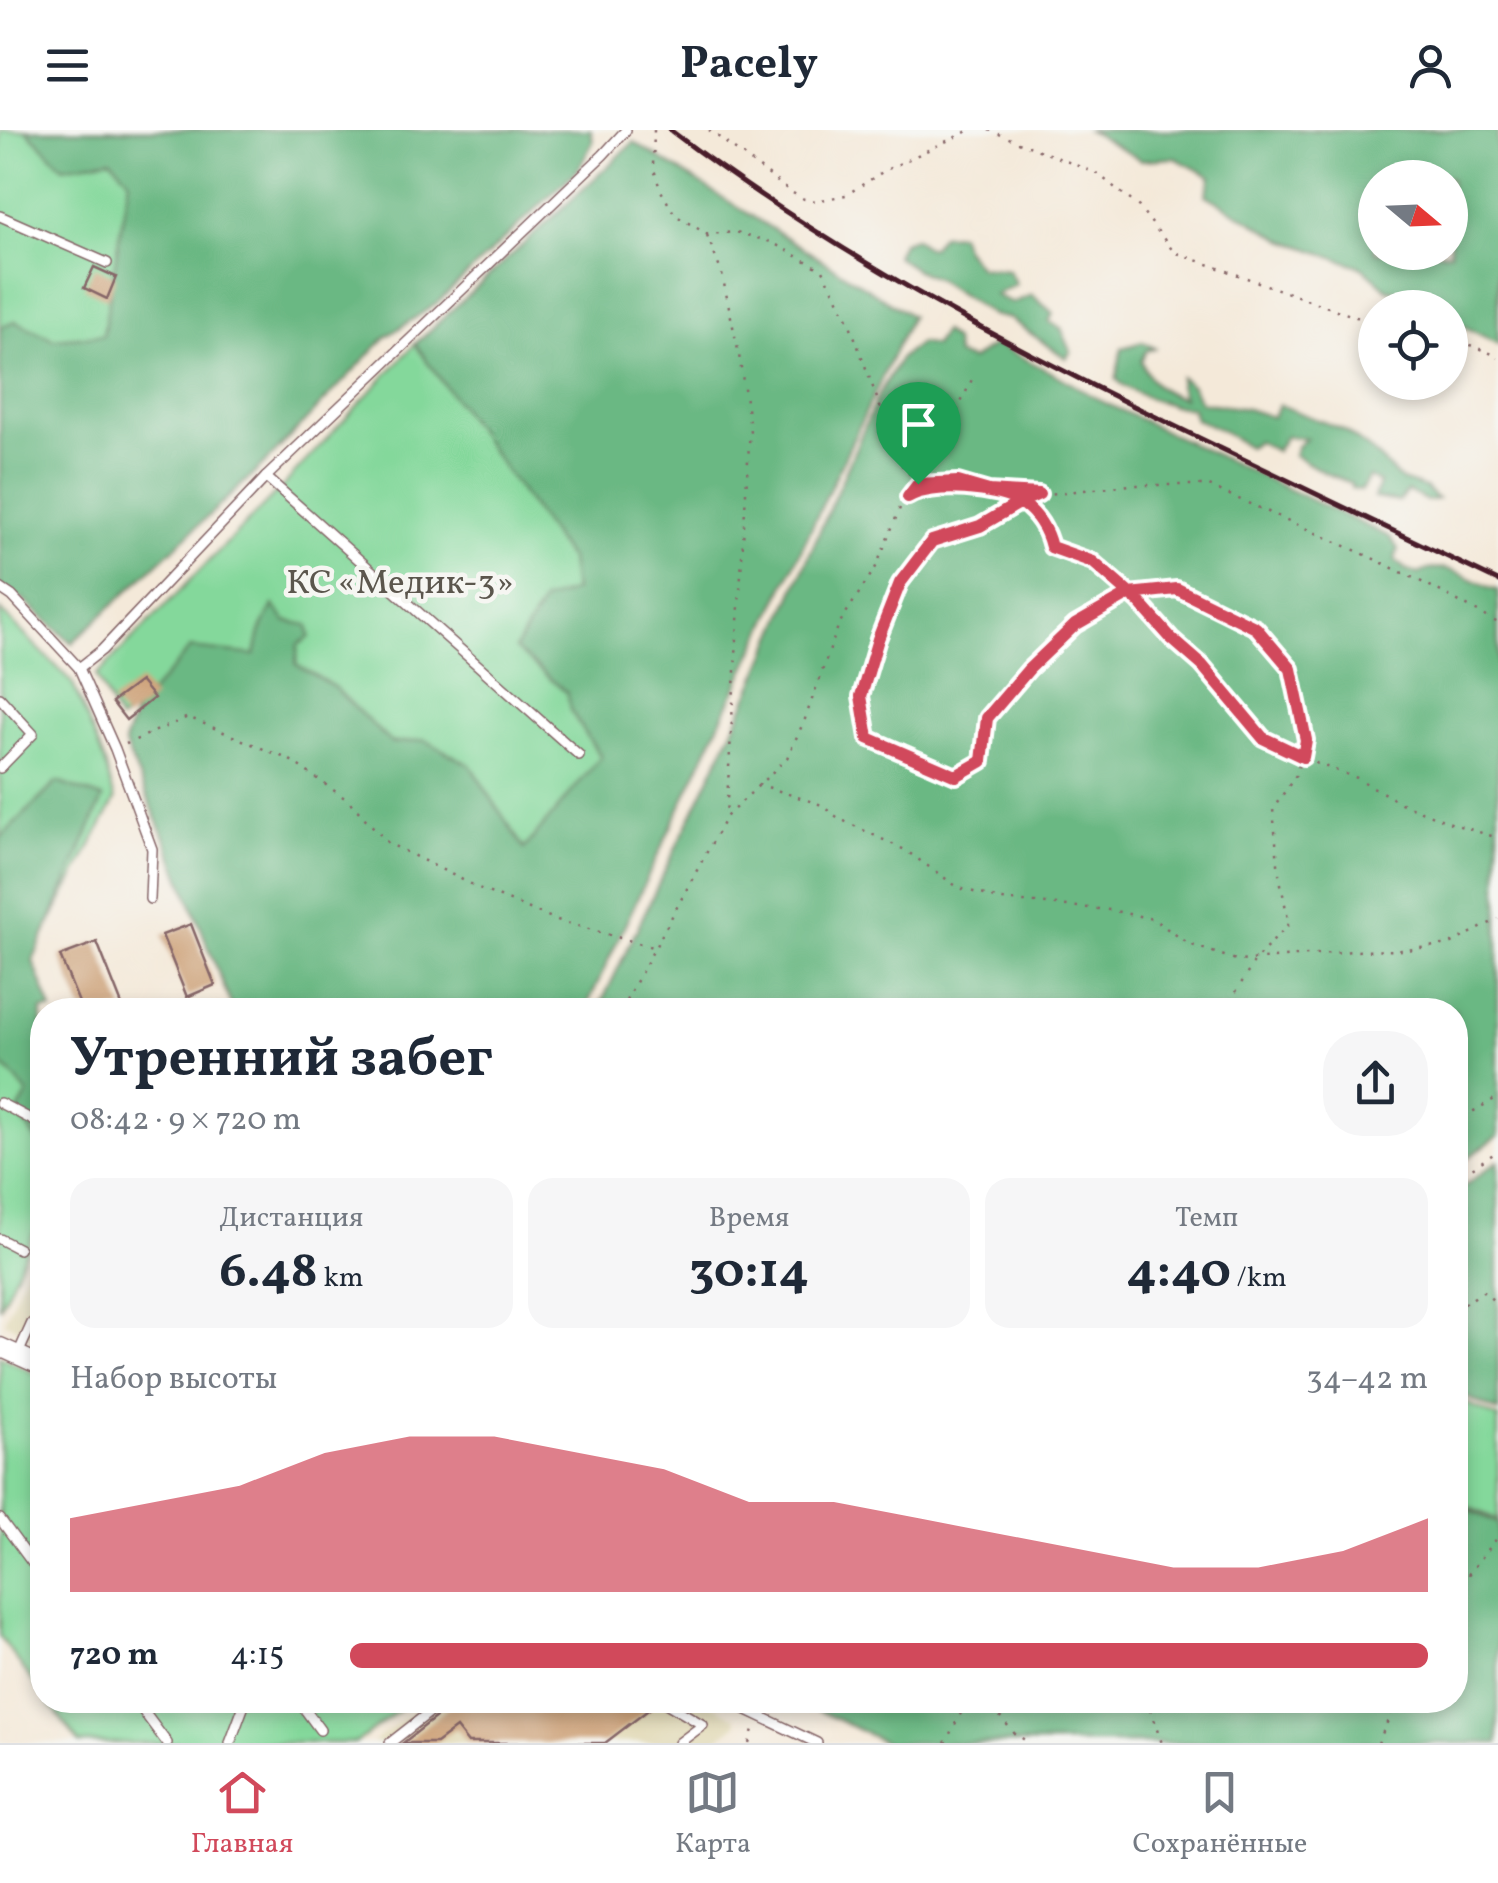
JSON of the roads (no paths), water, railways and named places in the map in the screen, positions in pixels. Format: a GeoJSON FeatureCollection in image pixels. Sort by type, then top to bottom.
{"type":"FeatureCollection","features":[{"type":"Feature","properties":{"kind":"lane"},"geometry":{"type":"LineString","coordinates":[[79,668],[102,650],[266,478],[626,130]]}},
{"type":"Feature","properties":{"kind":"lane"},"geometry":{"type":"LineString","coordinates":[[0,216],[107,263]]}},
{"type":"Feature","properties":{"kind":"lane"},"geometry":{"type":"LineString","coordinates":[[266,478],[580,755]]}},
{"type":"Feature","properties":{"kind":"lane"},"geometry":{"type":"LineString","coordinates":[[0,588],[79,668],[115,749],[152,849],[150,900]]}},
{"type":"Feature","properties":{"kind":"lane"},"geometry":{"type":"LineString","coordinates":[[0,698],[32,734],[0,768]]}},
{"type":"Feature","properties":{"kind":"lane"},"geometry":{"type":"LineString","coordinates":[[0,1103],[30,1119]]}},
{"type":"Feature","properties":{"kind":"lane"},"geometry":{"type":"LineString","coordinates":[[0,1239],[19,1248]]}},
{"type":"Feature","properties":{"kind":"lane"},"geometry":{"type":"LineString","coordinates":[[9,1351],[30,1325]]}},
{"type":"Feature","properties":{"kind":"lane"},"geometry":{"type":"LineString","coordinates":[[0,1519],[30,1560]]}},
{"type":"Feature","properties":{"kind":"lane"},"geometry":{"type":"LineString","coordinates":[[144,1713],[166,1743]]}},
{"type":"Feature","properties":{"kind":"lane"},"geometry":{"type":"LineString","coordinates":[[230,1743],[241,1713]]}},
{"type":"Feature","properties":{"kind":"lane"},"geometry":{"type":"LineString","coordinates":[[308,1713],[320,1730]]}},
{"type":"Feature","properties":{"kind":"lane"},"geometry":{"type":"LineString","coordinates":[[390,1743],[428,1713]]}},
{"type":"Feature","properties":{"kind":"lane"},"geometry":{"type":"LineString","coordinates":[[679,1743],[703,1725],[683,1713]]}},
{"type":"Feature","properties":{"kind":"lane"},"geometry":{"type":"LineString","coordinates":[[754,1713],[818,1743]]}},
{"type":"Feature","properties":{"kind":"railway"},"geometry":{"type":"LineString","coordinates":[[670,130],[800,221],[1004,340],[1498,581]]}},
{"type":"Feature","properties":{"kind":"park label","name":"КС «Медик-3»"},"geometry":{"type":"Point","coordinates":[400,581]}}]}
